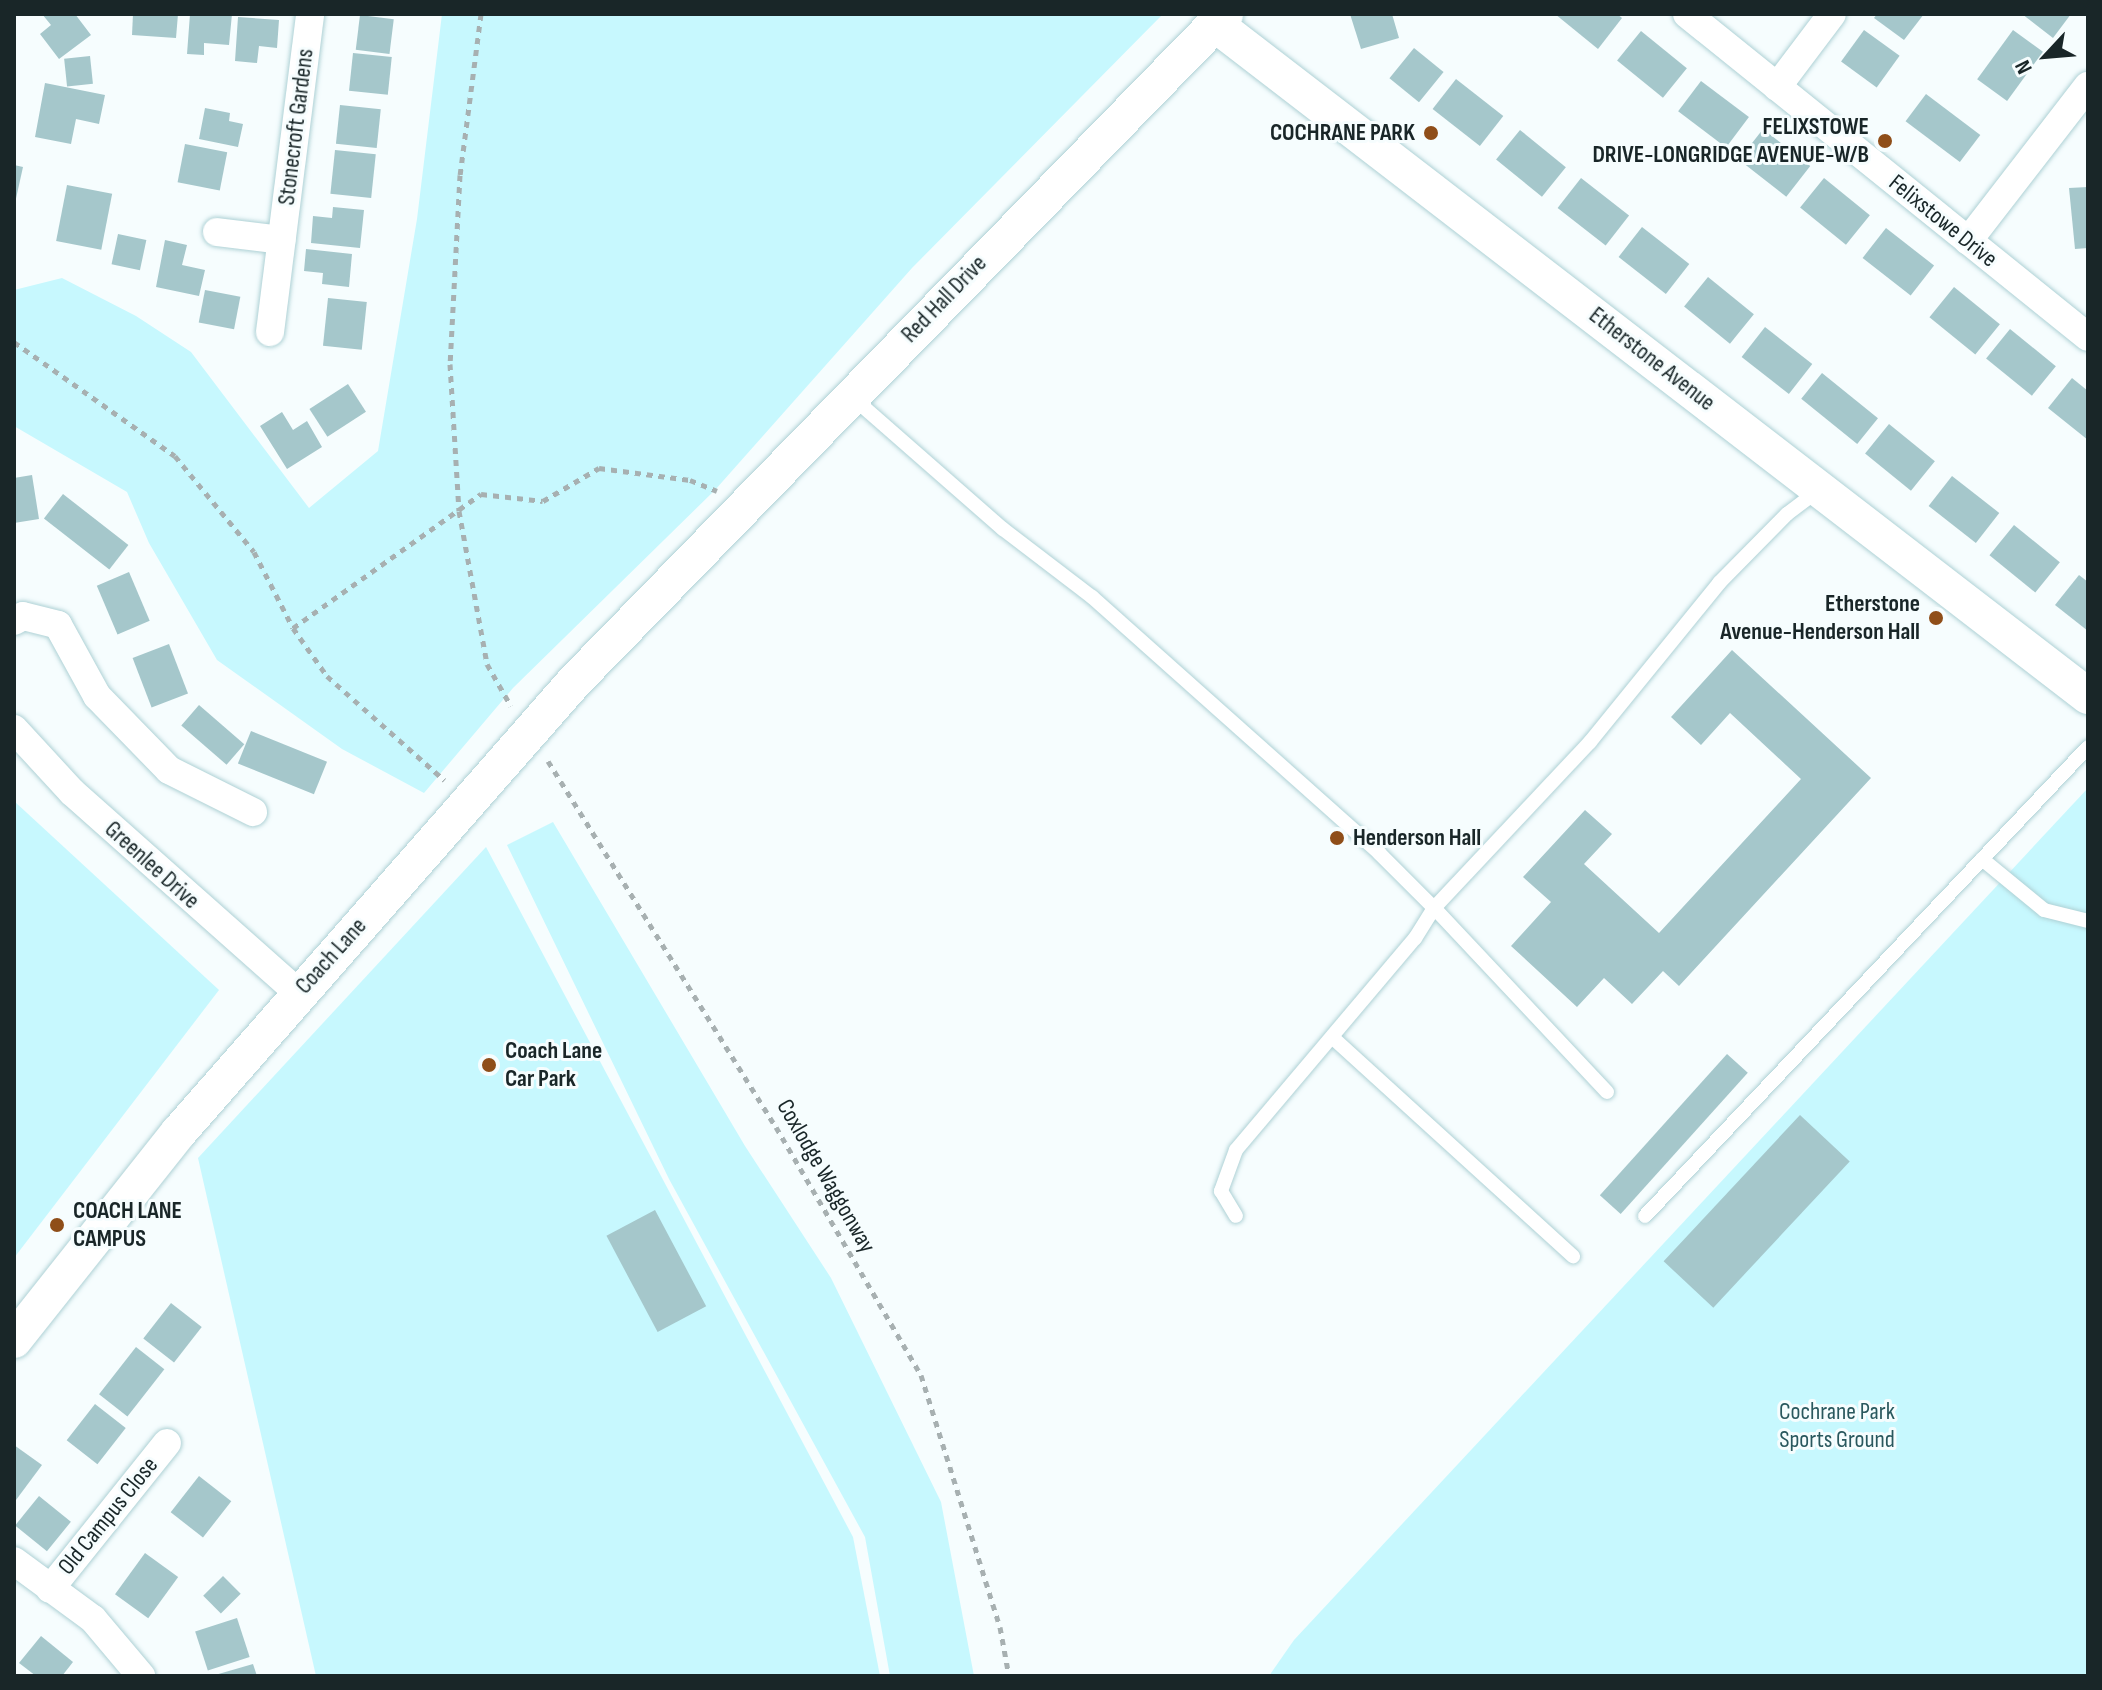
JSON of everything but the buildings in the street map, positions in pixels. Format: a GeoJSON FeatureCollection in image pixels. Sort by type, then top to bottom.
{"type":"FeatureCollection","features":[{"type":"Feature","properties":{"kind":"street","name":"Stonecroft Gardens"},"geometry":{"type":"LineString","coordinates":[[270,332],[310,14]]}},
{"type":"Feature","properties":{"kind":"street","name":"Felixstowe Drive"},"geometry":{"type":"LineString","coordinates":[[1687,14],[2088,337]]}},
{"type":"Feature","properties":{"kind":"street"},"geometry":{"type":"LineString","coordinates":[[1777,87],[1832,14]]}},
{"type":"Feature","properties":{"kind":"street","name":"Red Hall Drive"},"geometry":{"type":"LineString","coordinates":[[665,588],[1220,19]]}},
{"type":"Feature","properties":{"kind":"street","name":"Etherstone Avenue"},"geometry":{"type":"LineString","coordinates":[[1220,19],[2088,696]]}},
{"type":"Feature","properties":{"kind":"street"},"geometry":{"type":"LineString","coordinates":[[1968,241],[2088,86]]}},
{"type":"Feature","properties":{"kind":"street","name":"Stonecroft Gardens"},"geometry":{"type":"LineString","coordinates":[[217,232],[282,240]]}},
{"type":"Feature","properties":{"kind":"street","name":"Coach Lane"},"geometry":{"type":"LineString","coordinates":[[14,1340],[179,1132],[298,993],[529,732],[665,588]]}},
{"type":"Feature","properties":{"kind":"street"},"geometry":{"type":"LineString","coordinates":[[14,621],[23,616],[58,625],[97,696],[169,770],[253,812]]}},
{"type":"Feature","properties":{"kind":"street","name":"Greenlee Drive"},"geometry":{"type":"LineString","coordinates":[[14,729],[72,792],[298,993]]}},
{"type":"Feature","properties":{"kind":"street","name":"Old Campus Close"},"geometry":{"type":"LineString","coordinates":[[50,1589],[167,1443]]}},
{"type":"Feature","properties":{"kind":"street","name":"Old Campus Close"},"geometry":{"type":"LineString","coordinates":[[14,1561],[93,1619],[141,1676]]}},
{"type":"Feature","properties":{"kind":"lane"},"geometry":{"type":"LineString","coordinates":[[851,396],[1003,529],[1092,597],[1379,853],[1607,1092]]}},
{"type":"Feature","properties":{"kind":"lane"},"geometry":{"type":"LineString","coordinates":[[1236,1216],[1221,1191],[1236,1150],[1332,1037],[1434,908],[1590,742],[1719,583],[1787,514],[1821,489]]}},
{"type":"Feature","properties":{"kind":"lane"},"geometry":{"type":"LineString","coordinates":[[1645,1216],[2088,747]]}},
{"type":"Feature","properties":{"kind":"lane"},"geometry":{"type":"LineString","coordinates":[[1982,859],[2044,910],[2088,921]]}},
{"type":"Feature","properties":{"kind":"lane"},"geometry":{"type":"LineString","coordinates":[[1332,1037],[1573,1256]]}},
{"type":"Feature","properties":{"kind":"path","name":"Coxlodge Waggonway"},"geometry":{"type":"LineString","coordinates":[[481,14],[460,175],[450,364],[459,511],[487,664],[776,1127],[921,1375],[1000,1627],[1009,1676]]}},
{"type":"Feature","properties":{"kind":"path"},"geometry":{"type":"LineString","coordinates":[[14,342],[175,456],[254,552],[293,628],[327,676],[468,801]]}},
{"type":"Feature","properties":{"kind":"path"},"geometry":{"type":"LineString","coordinates":[[293,628],[481,494],[543,501],[599,468],[690,480],[740,508]]}},
{"type":"Feature","properties":{"kind":"green space"},"geometry":{"type":"Polygon","coordinates":[[[442,14],[1163,14],[912,268],[715,490],[513,688],[424,793],[342,749],[217,660],[149,543],[127,492],[14,426],[14,290],[62,278],[136,316],[191,352],[309,508],[378,451],[417,219],[442,14]]]}},
{"type":"Feature","properties":{"kind":"green space","name":"Cochrane Park Sports Ground"},"geometry":{"type":"Polygon","coordinates":[[[2088,788],[2088,1676],[1269,1676],[1294,1640],[2088,788]]]}},
{"type":"Feature","properties":{"kind":"green space"},"geometry":{"type":"Polygon","coordinates":[[[14,801],[219,990],[14,1258],[14,801]]]}},
{"type":"Feature","properties":{"kind":"green space"},"geometry":{"type":"Polygon","coordinates":[[[553,822],[745,1146],[831,1278],[941,1502],[974,1676],[890,1676],[865,1537],[669,1179],[507,845],[553,822]]]}},
{"type":"Feature","properties":{"kind":"green space"},"geometry":{"type":"Polygon","coordinates":[[[486,847],[853,1537],[880,1676],[316,1676],[198,1158],[486,847]]]}},
{"type":"Feature","properties":{"kind":"place","name":"COCHRANE PARK"},"geometry":{"type":"Point","coordinates":[1431,133]}},
{"type":"Feature","properties":{"kind":"place","name":"FELIXSTOWE DRIVE-LONGRIDGE AVENUE-W/B"},"geometry":{"type":"Point","coordinates":[1885,141]}},
{"type":"Feature","properties":{"kind":"place","name":"Etherstone Avenue-Henderson Hall"},"geometry":{"type":"Point","coordinates":[1936,618]}},
{"type":"Feature","properties":{"kind":"place","name":"Henderson Hall"},"geometry":{"type":"Point","coordinates":[1337,838]}},
{"type":"Feature","properties":{"kind":"place","name":"Coach Lane Car Park"},"geometry":{"type":"Point","coordinates":[489,1065]}},
{"type":"Feature","properties":{"kind":"place","name":"COACH LANE CAMPUS"},"geometry":{"type":"Point","coordinates":[57,1225]}}]}
